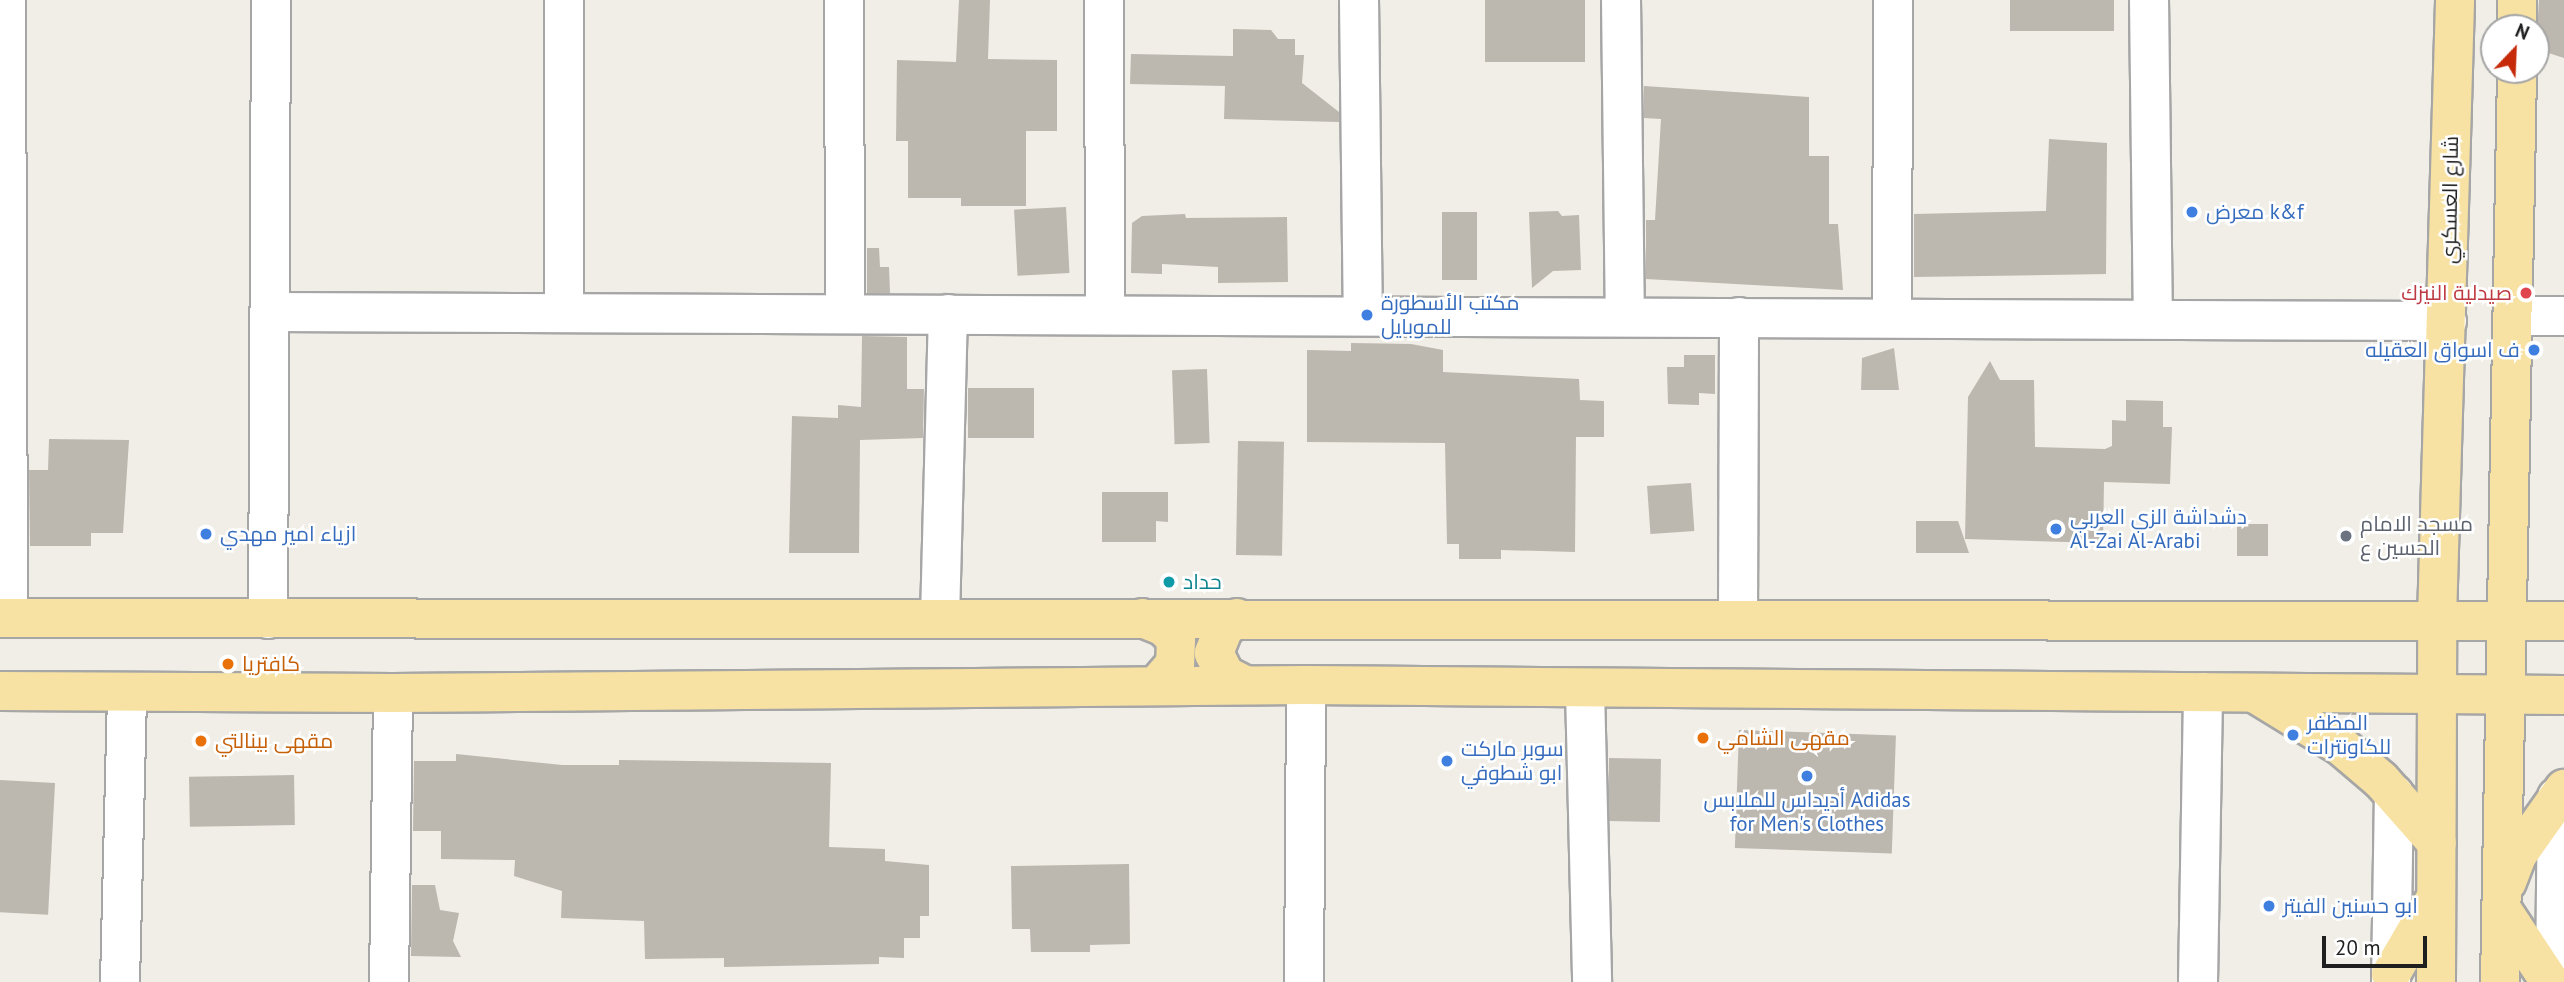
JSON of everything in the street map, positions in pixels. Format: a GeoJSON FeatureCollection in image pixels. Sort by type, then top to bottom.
{"type":"FeatureCollection","features":[{"type":"Feature","properties":{"kind":"main road","name":"شارع العسكري"},"geometry":{"type":"LineString","coordinates":[[2435,982],[2437,619],[2455,0]]}},
{"type":"Feature","properties":{"kind":"main road"},"geometry":{"type":"LineString","coordinates":[[2500,982],[2515,316],[2517,84]]}},
{"type":"Feature","properties":{"kind":"main road"},"geometry":{"type":"LineString","coordinates":[[4,618],[1738,617],[2564,621]]}},
{"type":"Feature","properties":{"kind":"main road"},"geometry":{"type":"LineString","coordinates":[[1142,618],[1164,627],[1175,639],[1175,664],[1156,686]]}},
{"type":"Feature","properties":{"kind":"main road"},"geometry":{"type":"LineString","coordinates":[[1237,618],[1224,628],[1214,653],[1225,675],[1245,685]]}},
{"type":"Feature","properties":{"kind":"main road"},"geometry":{"type":"LineString","coordinates":[[0,691],[393,693],[1306,685],[1585,690],[2250,691],[2564,695]]}},
{"type":"Feature","properties":{"kind":"main road"},"geometry":{"type":"LineString","coordinates":[[2250,691],[2341,746],[2394,794],[2437,843]]}},
{"type":"Feature","properties":{"kind":"main road"},"geometry":{"type":"LineString","coordinates":[[2501,901],[2518,855],[2561,793]]}},
{"type":"Feature","properties":{"kind":"main road"},"geometry":{"type":"LineString","coordinates":[[2391,978],[2436,897]]}},
{"type":"Feature","properties":{"kind":"main road"},"geometry":{"type":"LineString","coordinates":[[2501,901],[2552,982]]}},
{"type":"Feature","properties":{"kind":"street"},"geometry":{"type":"LineString","coordinates":[[4,618],[6,0]]}},
{"type":"Feature","properties":{"kind":"street"},"geometry":{"type":"LineString","coordinates":[[268,619],[271,0]]}},
{"type":"Feature","properties":{"kind":"street"},"geometry":{"type":"LineString","coordinates":[[564,0],[564,313]]}},
{"type":"Feature","properties":{"kind":"street"},"geometry":{"type":"LineString","coordinates":[[844,0],[845,314]]}},
{"type":"Feature","properties":{"kind":"street"},"geometry":{"type":"LineString","coordinates":[[1104,0],[1105,314]]}},
{"type":"Feature","properties":{"kind":"street"},"geometry":{"type":"LineString","coordinates":[[1359,0],[1363,315]]}},
{"type":"Feature","properties":{"kind":"street"},"geometry":{"type":"LineString","coordinates":[[1621,0],[1625,316]]}},
{"type":"Feature","properties":{"kind":"street"},"geometry":{"type":"LineString","coordinates":[[1892,317],[1893,0]]}},
{"type":"Feature","properties":{"kind":"street"},"geometry":{"type":"LineString","coordinates":[[2149,0],[2153,318]]}},
{"type":"Feature","properties":{"kind":"street"},"geometry":{"type":"LineString","coordinates":[[270,312],[2447,321]]}},
{"type":"Feature","properties":{"kind":"street"},"geometry":{"type":"LineString","coordinates":[[940,618],[948,314]]}},
{"type":"Feature","properties":{"kind":"street"},"geometry":{"type":"LineString","coordinates":[[2515,316],[2564,316]]}},
{"type":"Feature","properties":{"kind":"street"},"geometry":{"type":"LineString","coordinates":[[1738,617],[1739,317]]}},
{"type":"Feature","properties":{"kind":"street"},"geometry":{"type":"LineString","coordinates":[[1304,982],[1306,685]]}},
{"type":"Feature","properties":{"kind":"street"},"geometry":{"type":"LineString","coordinates":[[1585,690],[1592,982]]}},
{"type":"Feature","properties":{"kind":"street"},"geometry":{"type":"LineString","coordinates":[[2198,982],[2203,692]]}},
{"type":"Feature","properties":{"kind":"street"},"geometry":{"type":"LineString","coordinates":[[120,982],[127,693]]}},
{"type":"Feature","properties":{"kind":"street"},"geometry":{"type":"LineString","coordinates":[[389,982],[393,693]]}},
{"type":"Feature","properties":{"kind":"street"},"geometry":{"type":"LineString","coordinates":[[2552,982],[2561,793]]}},
{"type":"Feature","properties":{"kind":"street"},"geometry":{"type":"LineString","coordinates":[[2391,978],[2394,794]]}},
{"type":"Feature","properties":{"kind":"building"},"geometry":{"type":"Polygon","coordinates":[[[959,0],[990,0],[988,59],[1057,60],[1057,131],[1026,131],[1026,206],[961,206],[961,198],[908,198],[908,141],[896,141],[897,60],[956,62],[959,0]]]}},
{"type":"Feature","properties":{"kind":"building"},"geometry":{"type":"Polygon","coordinates":[[[1485,0],[1585,0],[1585,62],[1485,62],[1485,0]]]}},
{"type":"Feature","properties":{"kind":"building"},"geometry":{"type":"Polygon","coordinates":[[[2010,0],[2114,0],[2114,31],[2010,31],[2010,0]]]}},
{"type":"Feature","properties":{"kind":"building"},"geometry":{"type":"Polygon","coordinates":[[[2539,0],[2564,0],[2564,58],[2550,54],[2550,14],[2538,14],[2539,0]]]}},
{"type":"Feature","properties":{"kind":"building"},"geometry":{"type":"Polygon","coordinates":[[[1233,29],[1271,30],[1278,39],[1295,39],[1295,55],[1304,55],[1302,83],[1339,112],[1339,122],[1224,119],[1225,86],[1130,84],[1131,54],[1233,56],[1233,29]]]}},
{"type":"Feature","properties":{"kind":"building"},"geometry":{"type":"Polygon","coordinates":[[[1644,86],[1809,97],[1809,156],[1829,156],[1829,224],[1838,224],[1843,290],[1646,279],[1646,220],[1655,220],[1661,119],[1644,118],[1644,86]]]}},
{"type":"Feature","properties":{"kind":"building"},"geometry":{"type":"Polygon","coordinates":[[[2049,139],[2107,143],[2106,274],[1914,277],[1914,214],[2046,211],[2049,139]]]}},
{"type":"Feature","properties":{"kind":"building"},"geometry":{"type":"Polygon","coordinates":[[[1066,207],[1069,273],[1018,276],[1014,210],[1066,207]]]}},
{"type":"Feature","properties":{"kind":"building"},"geometry":{"type":"Polygon","coordinates":[[[1558,211],[1562,216],[1579,215],[1581,270],[1553,271],[1532,288],[1529,212],[1558,211]]]}},
{"type":"Feature","properties":{"kind":"building"},"geometry":{"type":"Polygon","coordinates":[[[1442,212],[1477,212],[1477,280],[1442,280],[1442,212]]]}},
{"type":"Feature","properties":{"kind":"building"},"geometry":{"type":"Polygon","coordinates":[[[1185,214],[1186,218],[1287,217],[1288,282],[1218,283],[1218,267],[1162,264],[1162,274],[1131,273],[1132,223],[1142,216],[1185,214]]]}},
{"type":"Feature","properties":{"kind":"building"},"geometry":{"type":"Polygon","coordinates":[[[867,248],[879,248],[880,267],[889,267],[890,293],[867,293],[867,248]]]}},
{"type":"Feature","properties":{"kind":"building"},"geometry":{"type":"Polygon","coordinates":[[[862,336],[907,337],[907,389],[924,389],[923,438],[860,440],[859,553],[789,553],[792,416],[838,418],[838,405],[861,407],[862,336]]]}},
{"type":"Feature","properties":{"kind":"building"},"geometry":{"type":"Polygon","coordinates":[[[1351,343],[1411,344],[1443,350],[1443,372],[1579,379],[1580,400],[1604,401],[1604,437],[1576,437],[1575,552],[1501,550],[1501,559],[1459,559],[1459,544],[1447,544],[1445,443],[1307,442],[1307,350],[1351,351],[1351,343]]]}},
{"type":"Feature","properties":{"kind":"building"},"geometry":{"type":"Polygon","coordinates":[[[1894,348],[1899,390],[1861,390],[1862,358],[1894,348]]]}},
{"type":"Feature","properties":{"kind":"building"},"geometry":{"type":"Polygon","coordinates":[[[1684,355],[1715,355],[1715,394],[1699,393],[1699,405],[1668,404],[1667,367],[1684,367],[1684,355]]]}},
{"type":"Feature","properties":{"kind":"building"},"geometry":{"type":"Polygon","coordinates":[[[1990,361],[2000,380],[2034,380],[2035,447],[2105,449],[2112,446],[2112,420],[2126,421],[2126,400],[2163,401],[2163,427],[2172,427],[2170,484],[2104,482],[2103,543],[1965,539],[1968,397],[1990,361]]]}},
{"type":"Feature","properties":{"kind":"building"},"geometry":{"type":"Polygon","coordinates":[[[1207,369],[1210,443],[1175,444],[1172,370],[1207,369]]]}},
{"type":"Feature","properties":{"kind":"building"},"geometry":{"type":"Polygon","coordinates":[[[968,388],[1034,388],[1034,438],[968,438],[968,388]]]}},
{"type":"Feature","properties":{"kind":"building"},"geometry":{"type":"Polygon","coordinates":[[[49,439],[129,440],[123,533],[91,533],[91,546],[30,546],[29,470],[48,470],[49,439]]]}},
{"type":"Feature","properties":{"kind":"building"},"geometry":{"type":"Polygon","coordinates":[[[1238,441],[1284,442],[1282,556],[1236,555],[1238,441]]]}},
{"type":"Feature","properties":{"kind":"building"},"geometry":{"type":"Polygon","coordinates":[[[1691,483],[1694,531],[1650,534],[1647,486],[1691,483]]]}},
{"type":"Feature","properties":{"kind":"building"},"geometry":{"type":"Polygon","coordinates":[[[1102,492],[1168,492],[1168,522],[1156,521],[1156,542],[1102,542],[1102,492]]]}},
{"type":"Feature","properties":{"kind":"building"},"geometry":{"type":"Polygon","coordinates":[[[1916,521],[1958,521],[1969,553],[1916,553],[1916,521]]]}},
{"type":"Feature","properties":{"kind":"building"},"geometry":{"type":"Polygon","coordinates":[[[2237,524],[2268,524],[2268,556],[2237,556],[2237,524]]]}},
{"type":"Feature","properties":{"kind":"building"},"geometry":{"type":"Polygon","coordinates":[[[1739,730],[1896,735],[1892,853],[1735,848],[1739,730]]]}},
{"type":"Feature","properties":{"kind":"building"},"geometry":{"type":"Polygon","coordinates":[[[456,754],[562,765],[619,765],[619,760],[831,763],[829,847],[885,849],[885,861],[929,865],[929,916],[920,916],[920,938],[904,938],[904,958],[879,957],[879,964],[724,967],[724,958],[645,959],[644,921],[561,918],[562,891],[514,876],[515,860],[441,859],[441,831],[413,831],[414,761],[456,761],[456,754]]]}},
{"type":"Feature","properties":{"kind":"building"},"geometry":{"type":"Polygon","coordinates":[[[1609,758],[1661,759],[1660,822],[1608,821],[1609,758]]]}},
{"type":"Feature","properties":{"kind":"building"},"geometry":{"type":"Polygon","coordinates":[[[294,775],[295,825],[190,827],[189,777],[294,775]]]}},
{"type":"Feature","properties":{"kind":"building"},"geometry":{"type":"Polygon","coordinates":[[[0,780],[55,783],[48,915],[0,912],[0,780]]]}},
{"type":"Feature","properties":{"kind":"building"},"geometry":{"type":"Polygon","coordinates":[[[1129,864],[1130,944],[1090,945],[1090,952],[1031,952],[1030,929],[1012,929],[1011,866],[1129,864]]]}},
{"type":"Feature","properties":{"kind":"building"},"geometry":{"type":"Polygon","coordinates":[[[412,885],[435,885],[440,910],[459,913],[453,941],[461,957],[411,956],[412,885]]]}},
{"type":"Feature","properties":{"kind":"place","name":"معرض k&f"},"geometry":{"type":"Point","coordinates":[2192,212]}},
{"type":"Feature","properties":{"kind":"place","name":"صيدلية النيزك"},"geometry":{"type":"Point","coordinates":[2526,293]}},
{"type":"Feature","properties":{"kind":"place","name":"مكتب الأسطورة للموبايل"},"geometry":{"type":"Point","coordinates":[1367,315]}},
{"type":"Feature","properties":{"kind":"place","name":"ف اسواق العقيله"},"geometry":{"type":"Point","coordinates":[2534,350]}},
{"type":"Feature","properties":{"kind":"place","name":"دشداشة الزي العربي Al-Zai Al-Arabi"},"geometry":{"type":"Point","coordinates":[2056,529]}},
{"type":"Feature","properties":{"kind":"place","name":"ازياء امير مهدي"},"geometry":{"type":"Point","coordinates":[206,534]}},
{"type":"Feature","properties":{"kind":"place","name":"مسجد الامام الحسين ع"},"geometry":{"type":"Point","coordinates":[2346,536]}},
{"type":"Feature","properties":{"kind":"place","name":"حداد"},"geometry":{"type":"Point","coordinates":[1169,582]}},
{"type":"Feature","properties":{"kind":"place","name":"كافتريا"},"geometry":{"type":"Point","coordinates":[228,664]}},
{"type":"Feature","properties":{"kind":"place","name":"المظفر للكاونترات"},"geometry":{"type":"Point","coordinates":[2293,735]}},
{"type":"Feature","properties":{"kind":"place","name":"مقهى الشامي"},"geometry":{"type":"Point","coordinates":[1703,738]}},
{"type":"Feature","properties":{"kind":"place","name":"مقهى بينالتي"},"geometry":{"type":"Point","coordinates":[201,741]}},
{"type":"Feature","properties":{"kind":"place","name":"سوبر ماركت ابو شطوفي"},"geometry":{"type":"Point","coordinates":[1447,761]}},
{"type":"Feature","properties":{"kind":"place","name":"أديداس للملابس Adidas for Men's Clothes"},"geometry":{"type":"Point","coordinates":[1807,776]}},
{"type":"Feature","properties":{"kind":"place","name":"ابو حسنين الفيتر"},"geometry":{"type":"Point","coordinates":[2269,906]}}]}
